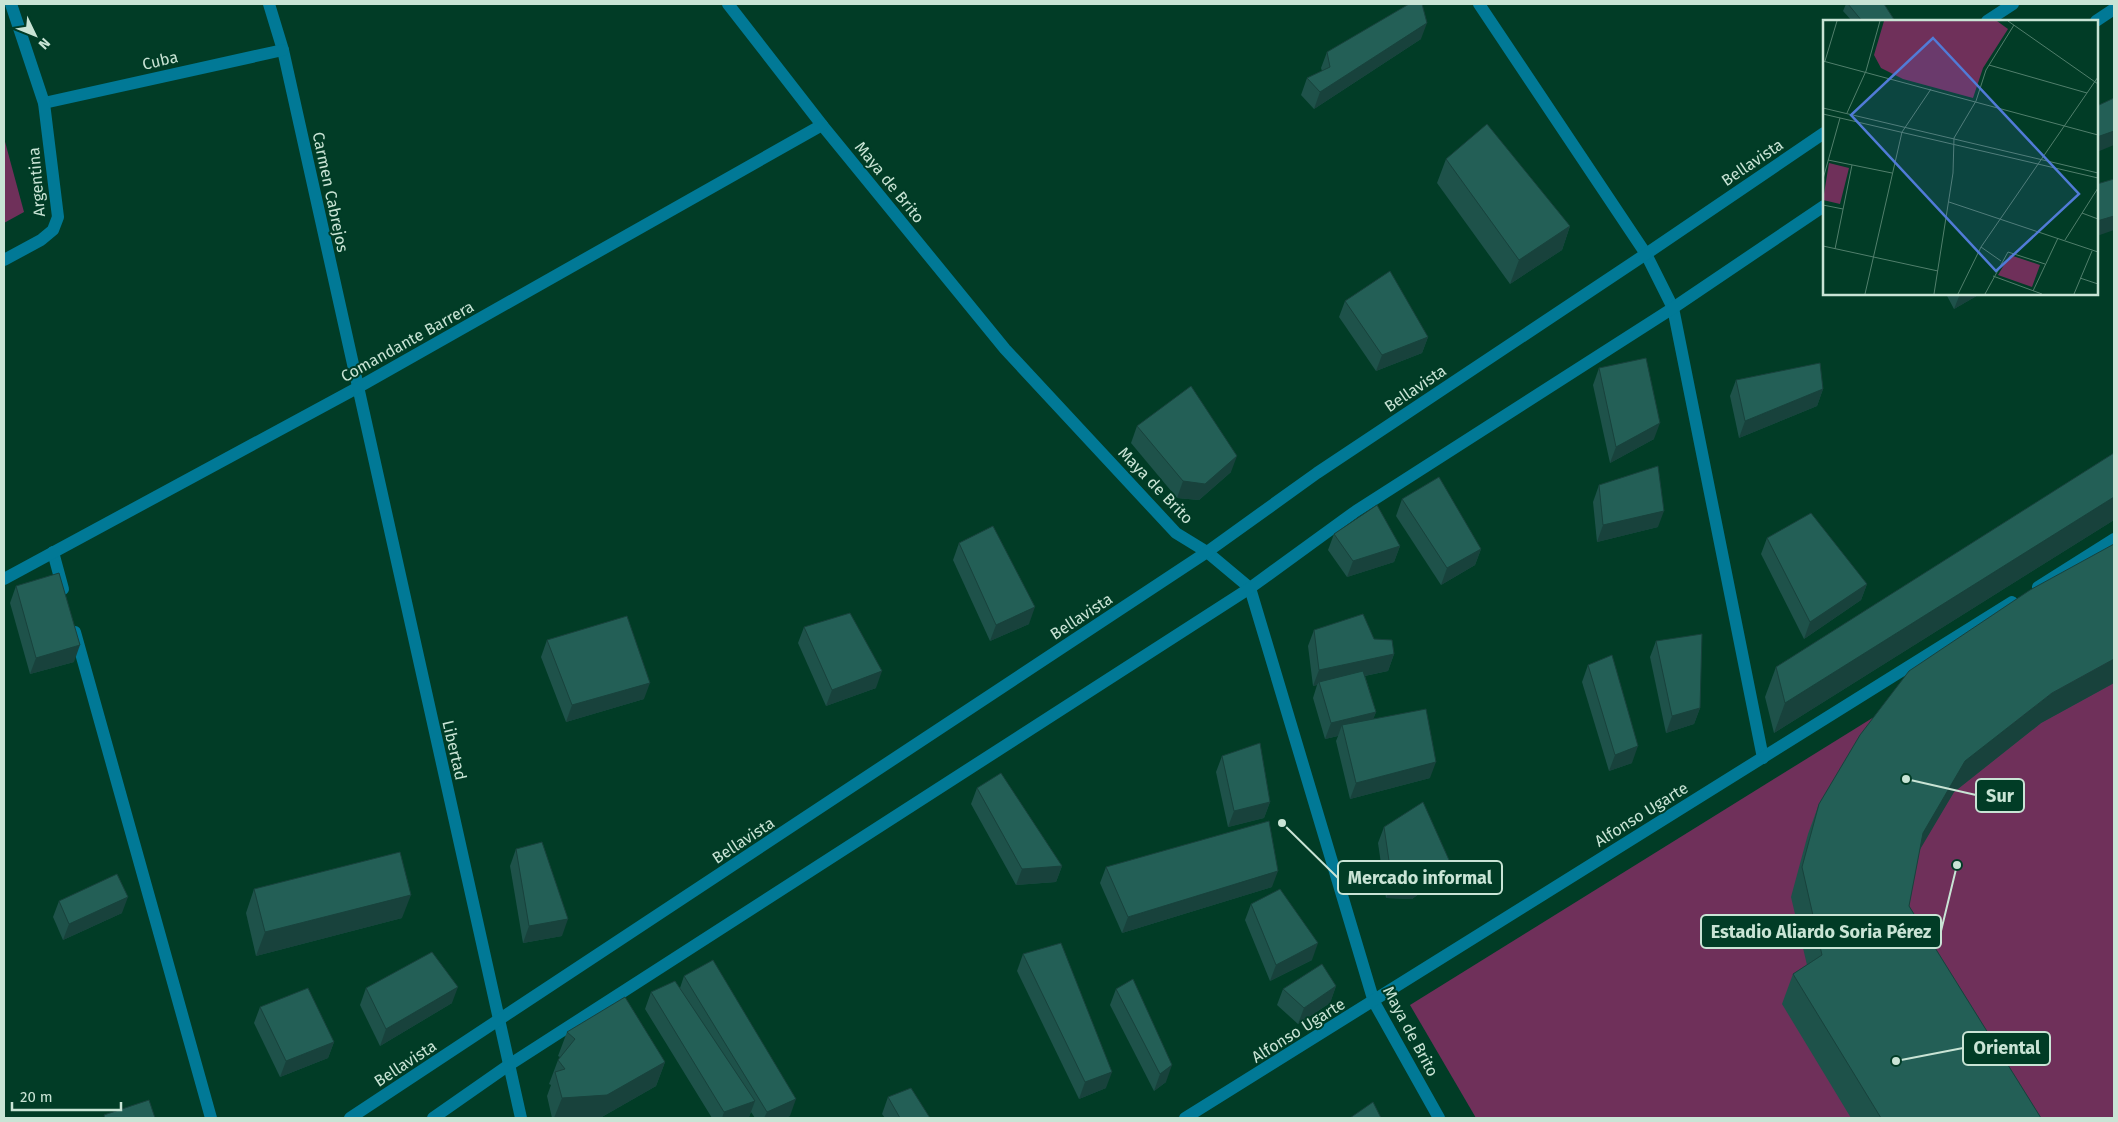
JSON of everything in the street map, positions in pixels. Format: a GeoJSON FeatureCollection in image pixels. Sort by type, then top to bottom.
{"type":"FeatureCollection","features":[{"type":"Feature","properties":{"kind":"street","name":"Argentina"},"geometry":{"type":"LineString","coordinates":[[4,260],[41,240],[53,230],[58,217],[44,102],[10,4]]}},
{"type":"Feature","properties":{"kind":"street","name":"Carmen Cabrejos"},"geometry":{"type":"LineString","coordinates":[[269,4],[282,50],[357,388]]}},
{"type":"Feature","properties":{"kind":"street","name":"Maya de Brito"},"geometry":{"type":"LineString","coordinates":[[728,4],[822,125],[1005,349],[1176,533],[1207,552],[1250,588],[1374,1002],[1439,1118]]}},
{"type":"Feature","properties":{"kind":"street"},"geometry":{"type":"LineString","coordinates":[[1479,4],[1646,254],[1673,308],[1763,758]]}},
{"type":"Feature","properties":{"kind":"street"},"geometry":{"type":"LineString","coordinates":[[1989,20],[2013,4]]}},
{"type":"Feature","properties":{"kind":"street"},"geometry":{"type":"LineString","coordinates":[[2098,20],[2114,9]]}},
{"type":"Feature","properties":{"kind":"street","name":"Cuba"},"geometry":{"type":"LineString","coordinates":[[44,102],[282,50]]}},
{"type":"Feature","properties":{"kind":"street","name":"Comandante Barrera"},"geometry":{"type":"LineString","coordinates":[[4,579],[357,388],[822,125]]}},
{"type":"Feature","properties":{"kind":"street","name":"Bellavista"},"geometry":{"type":"LineString","coordinates":[[350,1118],[1207,552],[1317,473],[1646,254],[1823,133]]}},
{"type":"Feature","properties":{"kind":"street"},"geometry":{"type":"LineString","coordinates":[[434,1118],[509,1065],[1250,588],[1356,510],[1673,308],[1823,207]]}},
{"type":"Feature","properties":{"kind":"street","name":"Libertad"},"geometry":{"type":"LineString","coordinates":[[357,388],[521,1118]]}},
{"type":"Feature","properties":{"kind":"street","name":"Alfonso Ugarte"},"geometry":{"type":"LineString","coordinates":[[1185,1118],[1374,1002],[1632,838],[2114,539]]}},
{"type":"Feature","properties":{"kind":"street"},"geometry":{"type":"LineString","coordinates":[[53,552],[66,600]]}},
{"type":"Feature","properties":{"kind":"street"},"geometry":{"type":"LineString","coordinates":[[72,620],[211,1118]]}},
{"type":"Feature","properties":{"kind":"shaded area"},"geometry":{"type":"Polygon","coordinates":[[[4,138],[24,212],[4,223],[4,138]]]}},
{"type":"Feature","properties":{"kind":"shaded area"},"geometry":{"type":"Polygon","coordinates":[[[2114,568],[2114,1118],[1476,1118],[1410,1005],[2114,568]]]}},
{"type":"Feature","properties":{"kind":"building"},"geometry":{"type":"Polygon","coordinates":[[[1409,4],[1422,4],[1427,23],[1320,92],[1307,78],[1330,67],[1327,52],[1409,4]]]}},
{"type":"Feature","properties":{"kind":"building"},"geometry":{"type":"Polygon","coordinates":[[[1848,4],[1884,4],[1894,20],[1861,20],[1848,4]]]}},
{"type":"Feature","properties":{"kind":"building"},"geometry":{"type":"Polygon","coordinates":[[[2114,98],[2114,131],[2098,137],[2098,106],[2114,98]]]}},
{"type":"Feature","properties":{"kind":"building"},"geometry":{"type":"Polygon","coordinates":[[[1487,124],[1570,226],[1519,260],[1446,159],[1487,124]]]}},
{"type":"Feature","properties":{"kind":"building"},"geometry":{"type":"Polygon","coordinates":[[[2114,179],[2114,216],[2098,221],[2098,184],[2114,179]]]}},
{"type":"Feature","properties":{"kind":"building"},"geometry":{"type":"Polygon","coordinates":[[[1390,271],[1428,337],[1382,355],[1345,301],[1390,271]]]}},
{"type":"Feature","properties":{"kind":"building"},"geometry":{"type":"Polygon","coordinates":[[[1646,358],[1660,423],[1616,447],[1599,368],[1646,358]]]}},
{"type":"Feature","properties":{"kind":"building"},"geometry":{"type":"Polygon","coordinates":[[[1820,363],[1823,389],[1745,421],[1736,380],[1820,363]]]}},
{"type":"Feature","properties":{"kind":"building"},"geometry":{"type":"Polygon","coordinates":[[[1191,386],[1237,456],[1205,484],[1183,481],[1137,426],[1191,386]]]}},
{"type":"Feature","properties":{"kind":"building"},"geometry":{"type":"Polygon","coordinates":[[[2114,453],[2114,497],[1785,703],[1776,667],[2114,453]]]}},
{"type":"Feature","properties":{"kind":"building"},"geometry":{"type":"Polygon","coordinates":[[[1658,466],[1664,511],[1603,525],[1599,485],[1658,466]]]}},
{"type":"Feature","properties":{"kind":"building"},"geometry":{"type":"Polygon","coordinates":[[[1439,477],[1481,549],[1447,568],[1402,499],[1439,477]]]}},
{"type":"Feature","properties":{"kind":"building"},"geometry":{"type":"Polygon","coordinates":[[[1377,505],[1400,546],[1353,561],[1334,534],[1377,505]]]}},
{"type":"Feature","properties":{"kind":"building"},"geometry":{"type":"Polygon","coordinates":[[[1811,513],[1867,584],[1810,622],[1767,538],[1811,513]]]}},
{"type":"Feature","properties":{"kind":"building"},"geometry":{"type":"Polygon","coordinates":[[[993,526],[1035,607],[996,625],[959,543],[993,526]]]}},
{"type":"Feature","properties":{"kind":"building"},"geometry":{"type":"Polygon","coordinates":[[[2114,544],[2114,659],[2052,693],[1965,761],[1923,833],[1909,906],[2041,1118],[1881,1118],[1793,974],[1822,955],[1802,867],[1819,804],[1860,735],[1909,671],[2030,590],[2114,544]]]}},
{"type":"Feature","properties":{"kind":"building"},"geometry":{"type":"Polygon","coordinates":[[[59,573],[80,645],[36,658],[16,586],[59,573]]]}},
{"type":"Feature","properties":{"kind":"building"},"geometry":{"type":"Polygon","coordinates":[[[850,613],[882,671],[832,690],[804,627],[850,613]]]}},
{"type":"Feature","properties":{"kind":"building"},"geometry":{"type":"Polygon","coordinates":[[[1363,614],[1374,639],[1392,640],[1394,654],[1319,670],[1314,630],[1363,614]]]}},
{"type":"Feature","properties":{"kind":"building"},"geometry":{"type":"Polygon","coordinates":[[[627,616],[650,683],[572,705],[547,640],[627,616]]]}},
{"type":"Feature","properties":{"kind":"building"},"geometry":{"type":"Polygon","coordinates":[[[1702,634],[1700,708],[1672,716],[1656,641],[1702,634]]]}},
{"type":"Feature","properties":{"kind":"building"},"geometry":{"type":"Polygon","coordinates":[[[1612,655],[1638,746],[1615,755],[1588,665],[1612,655]]]}},
{"type":"Feature","properties":{"kind":"building"},"geometry":{"type":"Polygon","coordinates":[[[1363,671],[1376,712],[1331,723],[1319,682],[1363,671]]]}},
{"type":"Feature","properties":{"kind":"building"},"geometry":{"type":"Polygon","coordinates":[[[1426,709],[1436,762],[1356,783],[1342,725],[1426,709]]]}},
{"type":"Feature","properties":{"kind":"building"},"geometry":{"type":"Polygon","coordinates":[[[1260,743],[1270,802],[1234,811],[1222,756],[1260,743]]]}},
{"type":"Feature","properties":{"kind":"building"},"geometry":{"type":"Polygon","coordinates":[[[1001,773],[1062,866],[1022,869],[977,788],[1001,773]]]}},
{"type":"Feature","properties":{"kind":"building"},"geometry":{"type":"Polygon","coordinates":[[[1423,802],[1449,860],[1418,883],[1392,881],[1384,827],[1423,802]]]}},
{"type":"Feature","properties":{"kind":"building"},"geometry":{"type":"Polygon","coordinates":[[[1269,821],[1278,871],[1128,917],[1106,867],[1269,821]]]}},
{"type":"Feature","properties":{"kind":"building"},"geometry":{"type":"Polygon","coordinates":[[[542,842],[568,919],[529,926],[516,849],[542,842]]]}},
{"type":"Feature","properties":{"kind":"building"},"geometry":{"type":"Polygon","coordinates":[[[400,852],[411,895],[265,932],[254,889],[400,852]]]}},
{"type":"Feature","properties":{"kind":"building"},"geometry":{"type":"Polygon","coordinates":[[[117,874],[128,897],[69,924],[59,901],[117,874]]]}},
{"type":"Feature","properties":{"kind":"building"},"geometry":{"type":"Polygon","coordinates":[[[1280,889],[1318,943],[1276,965],[1251,904],[1280,889]]]}},
{"type":"Feature","properties":{"kind":"building"},"geometry":{"type":"Polygon","coordinates":[[[1061,943],[1112,1072],[1085,1082],[1023,954],[1061,943]]]}},
{"type":"Feature","properties":{"kind":"building"},"geometry":{"type":"Polygon","coordinates":[[[432,952],[458,987],[386,1029],[366,988],[432,952]]]}},
{"type":"Feature","properties":{"kind":"building"},"geometry":{"type":"Polygon","coordinates":[[[713,960],[796,1099],[767,1112],[684,976],[713,960]]]}},
{"type":"Feature","properties":{"kind":"building"},"geometry":{"type":"Polygon","coordinates":[[[1322,964],[1336,986],[1304,1008],[1283,989],[1322,964]]]}},
{"type":"Feature","properties":{"kind":"building"},"geometry":{"type":"Polygon","coordinates":[[[1133,979],[1172,1065],[1160,1074],[1116,989],[1133,979]]]}},
{"type":"Feature","properties":{"kind":"building"},"geometry":{"type":"Polygon","coordinates":[[[675,981],[755,1101],[724,1112],[651,992],[675,981]]]}},
{"type":"Feature","properties":{"kind":"building"},"geometry":{"type":"Polygon","coordinates":[[[308,988],[334,1042],[286,1061],[260,1007],[308,988]]]}},
{"type":"Feature","properties":{"kind":"building"},"geometry":{"type":"Polygon","coordinates":[[[625,997],[665,1062],[607,1095],[562,1098],[555,1072],[565,1069],[558,1060],[575,1039],[567,1032],[625,997]]]}},
{"type":"Feature","properties":{"kind":"building"},"geometry":{"type":"Polygon","coordinates":[[[911,1088],[930,1118],[900,1118],[888,1097],[911,1088]]]}},
{"type":"Feature","properties":{"kind":"building"},"geometry":{"type":"Polygon","coordinates":[[[149,1100],[155,1118],[105,1118],[104,1115],[149,1100]]]}},
{"type":"Feature","properties":{"kind":"building"},"geometry":{"type":"Polygon","coordinates":[[[1373,1102],[1381,1118],[1350,1118],[1373,1102]]]}},
{"type":"Feature","properties":{"kind":"place","name":"Sur"},"geometry":{"type":"Point","coordinates":[1906,779]}},
{"type":"Feature","properties":{"kind":"place","name":"Mercado informal"},"geometry":{"type":"Point","coordinates":[1282,823]}},
{"type":"Feature","properties":{"kind":"place","name":"Estadio Aliardo Soria Pérez"},"geometry":{"type":"Point","coordinates":[1957,865]}},
{"type":"Feature","properties":{"kind":"place","name":"Oriental"},"geometry":{"type":"Point","coordinates":[1896,1061]}}]}
